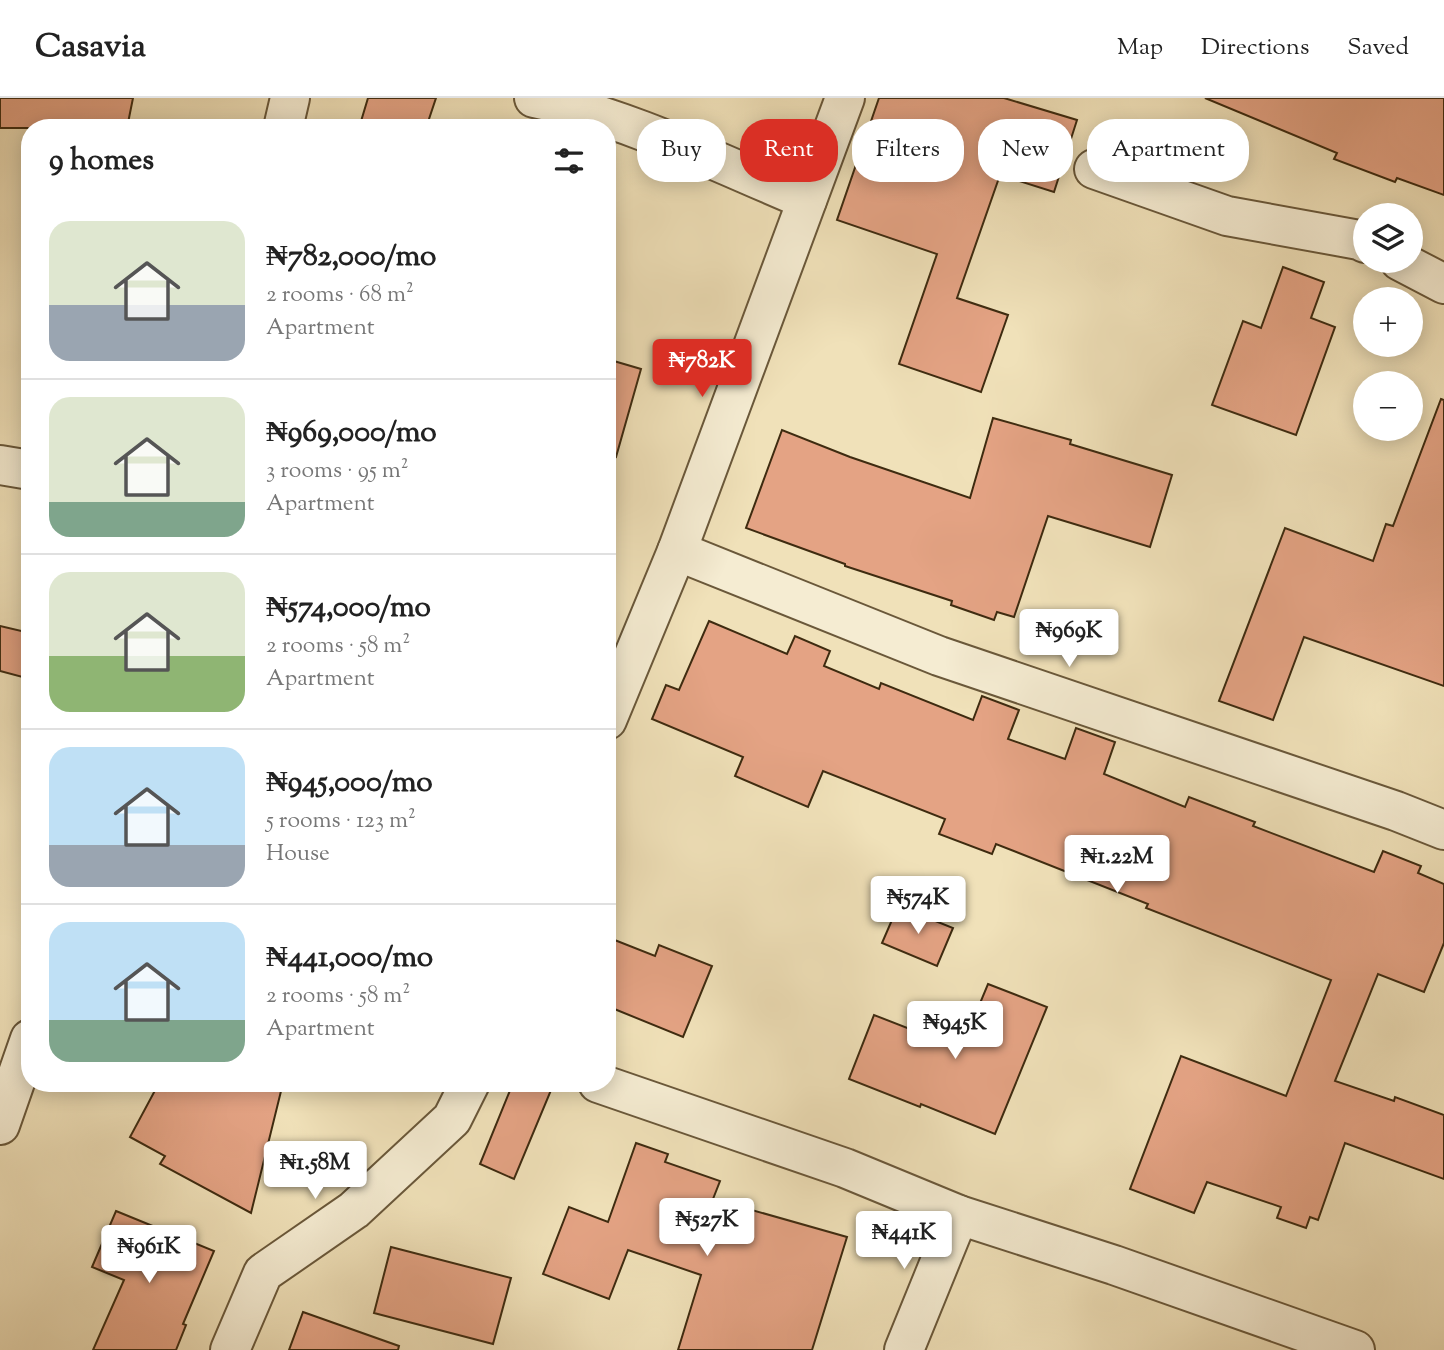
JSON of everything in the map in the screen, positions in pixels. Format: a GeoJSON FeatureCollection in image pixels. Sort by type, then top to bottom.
{"type":"FeatureCollection","features":[{"type":"Feature","properties":{"kind":"street"},"geometry":{"type":"LineString","coordinates":[[285,119],[290,98]]}},
{"type":"Feature","properties":{"kind":"street"},"geometry":{"type":"LineString","coordinates":[[534,98],[565,104],[609,119]]}},
{"type":"Feature","properties":{"kind":"street"},"geometry":{"type":"LineString","coordinates":[[616,698],[677,551],[845,98]]}},
{"type":"Feature","properties":{"kind":"street"},"geometry":{"type":"LineString","coordinates":[[616,121],[807,200]]}},
{"type":"Feature","properties":{"kind":"street"},"geometry":{"type":"LineString","coordinates":[[1131,182],[1227,216],[1353,239]]}},
{"type":"Feature","properties":{"kind":"street"},"geometry":{"type":"LineString","coordinates":[[1423,273],[1444,284]]}},
{"type":"Feature","properties":{"kind":"street"},"geometry":{"type":"LineString","coordinates":[[0,465],[21,468]]}},
{"type":"Feature","properties":{"kind":"street"},"geometry":{"type":"LineString","coordinates":[[677,551],[939,656],[1383,807],[1444,831]]}},
{"type":"Feature","properties":{"kind":"street"},"geometry":{"type":"LineString","coordinates":[[0,1125],[21,1064]]}},
{"type":"Feature","properties":{"kind":"street"},"geometry":{"type":"LineString","coordinates":[[616,1089],[845,1168],[959,1215],[1114,1265],[1355,1350]]}},
{"type":"Feature","properties":{"kind":"street"},"geometry":{"type":"LineString","coordinates":[[230,1350],[263,1273],[354,1210],[452,1119],[466,1092]]}},
{"type":"Feature","properties":{"kind":"street"},"geometry":{"type":"LineString","coordinates":[[904,1350],[959,1215]]}},
{"type":"Feature","properties":{"kind":"building"},"geometry":{"type":"Polygon","coordinates":[[[0,98],[133,98],[129,119],[21,119],[21,128],[0,128],[0,98]]]}},
{"type":"Feature","properties":{"kind":"building"},"geometry":{"type":"Polygon","coordinates":[[[368,98],[436,98],[429,119],[362,119],[368,98]]]}},
{"type":"Feature","properties":{"kind":"building"},"geometry":{"type":"Polygon","coordinates":[[[879,98],[1004,98],[1077,120],[1073,133],[1073,119],[978,119],[978,182],[998,182],[957,298],[1008,315],[981,392],[899,364],[937,254],[837,220],[852,176],[852,182],[964,182],[964,119],[872,119],[879,98]]]}},
{"type":"Feature","properties":{"kind":"building"},"geometry":{"type":"Polygon","coordinates":[[[1205,98],[1444,98],[1444,195],[1397,178],[1395,182],[1334,159],[1337,153],[1205,98]]]}},
{"type":"Feature","properties":{"kind":"building"},"geometry":{"type":"Polygon","coordinates":[[[1022,182],[1057,182],[1054,192],[1022,182]]]}},
{"type":"Feature","properties":{"kind":"building"},"geometry":{"type":"Polygon","coordinates":[[[1283,267],[1324,282],[1311,318],[1335,327],[1296,435],[1212,405],[1243,321],[1261,328],[1283,267]]]}},
{"type":"Feature","properties":{"kind":"building"},"geometry":{"type":"Polygon","coordinates":[[[616,362],[641,369],[616,457],[616,362]]]}},
{"type":"Feature","properties":{"kind":"building"},"geometry":{"type":"Polygon","coordinates":[[[1441,399],[1444,400],[1444,686],[1304,637],[1273,720],[1219,701],[1285,528],[1373,561],[1386,524],[1393,526],[1441,399]]]}},
{"type":"Feature","properties":{"kind":"building"},"geometry":{"type":"Polygon","coordinates":[[[993,418],[1071,440],[1070,444],[1172,475],[1150,547],[1048,516],[1014,617],[997,612],[994,620],[951,605],[952,601],[845,566],[746,528],[782,430],[850,457],[970,498],[993,418]]]}},
{"type":"Feature","properties":{"kind":"building"},"geometry":{"type":"Polygon","coordinates":[[[709,621],[787,654],[795,636],[830,651],[824,666],[879,689],[881,683],[973,720],[982,696],[1019,710],[1008,739],[1065,759],[1076,728],[1115,742],[1104,774],[1185,807],[1189,797],[1255,822],[1253,826],[1374,872],[1383,851],[1421,866],[1418,873],[1444,884],[1444,943],[1424,992],[1378,974],[1335,1081],[1394,1101],[1395,1097],[1444,1115],[1444,1179],[1345,1143],[1318,1220],[1310,1217],[1306,1228],[1277,1218],[1281,1207],[1207,1182],[1194,1213],[1130,1189],[1181,1056],[1286,1096],[1331,980],[1146,908],[1148,904],[996,844],[992,854],[939,834],[945,819],[823,771],[808,807],[735,776],[743,757],[652,719],[666,685],[679,690],[709,621]]]}},
{"type":"Feature","properties":{"kind":"building"},"geometry":{"type":"Polygon","coordinates":[[[0,626],[21,631],[21,677],[0,671],[0,626]]]}},
{"type":"Feature","properties":{"kind":"building"},"geometry":{"type":"Polygon","coordinates":[[[898,906],[953,928],[937,966],[882,943],[898,906]]]}},
{"type":"Feature","properties":{"kind":"building"},"geometry":{"type":"Polygon","coordinates":[[[616,941],[655,956],[659,945],[712,966],[683,1037],[616,1010],[616,941]]]}},
{"type":"Feature","properties":{"kind":"building"},"geometry":{"type":"Polygon","coordinates":[[[988,984],[1047,1007],[995,1134],[849,1079],[874,1015],[961,1049],[988,984]]]}},
{"type":"Feature","properties":{"kind":"building"},"geometry":{"type":"Polygon","coordinates":[[[154,1092],[281,1092],[251,1213],[160,1164],[165,1156],[130,1137],[154,1092]]]}},
{"type":"Feature","properties":{"kind":"building"},"geometry":{"type":"Polygon","coordinates":[[[509,1092],[550,1092],[514,1179],[480,1164],[509,1092]]]}},
{"type":"Feature","properties":{"kind":"building"},"geometry":{"type":"Polygon","coordinates":[[[636,1143],[668,1154],[665,1162],[720,1181],[713,1199],[847,1237],[812,1350],[678,1350],[701,1275],[628,1250],[609,1299],[543,1274],[569,1207],[608,1222],[636,1143]]]}},
{"type":"Feature","properties":{"kind":"building"},"geometry":{"type":"Polygon","coordinates":[[[116,1211],[214,1251],[183,1324],[186,1325],[176,1350],[93,1350],[124,1280],[92,1267],[116,1211]]]}},
{"type":"Feature","properties":{"kind":"building"},"geometry":{"type":"Polygon","coordinates":[[[391,1247],[511,1278],[493,1344],[374,1313],[391,1247]]]}},
{"type":"Feature","properties":{"kind":"building"},"geometry":{"type":"Polygon","coordinates":[[[303,1312],[399,1346],[398,1350],[289,1350],[303,1312]]]}}]}
